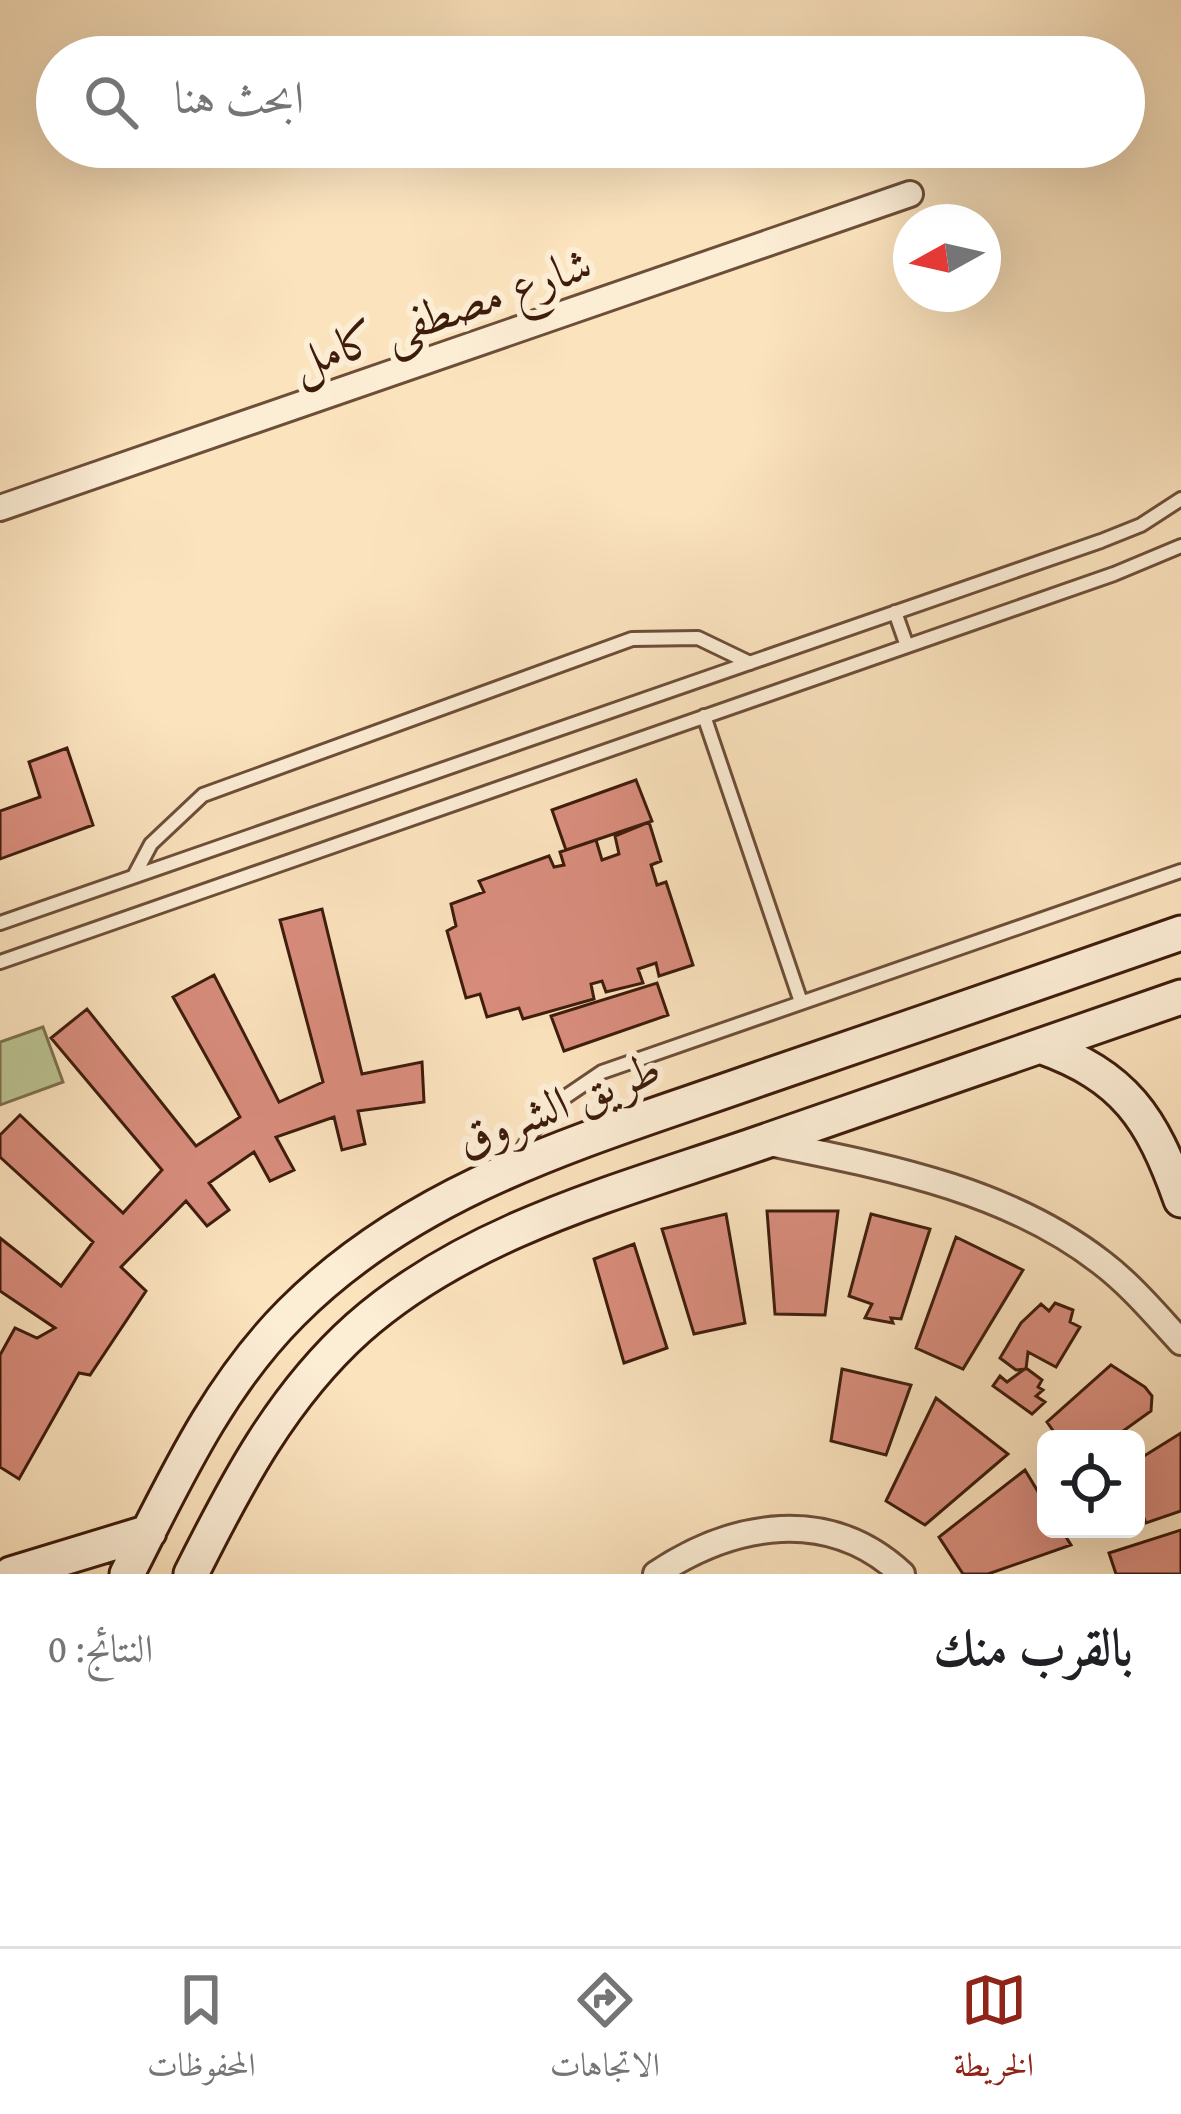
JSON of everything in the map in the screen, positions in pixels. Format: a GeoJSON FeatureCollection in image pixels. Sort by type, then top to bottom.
{"type":"FeatureCollection","features":[{"type":"Feature","properties":{"kind":"street","name":"شارع مصطفى كامل"},"geometry":{"type":"LineString","coordinates":[[0,508],[910,194]]}},
{"type":"Feature","properties":{"kind":"street","name":"طريق الشروق"},"geometry":{"type":"LineString","coordinates":[[127,1574],[196,1436],[289,1315],[345,1263],[407,1219],[512,1167],[1181,933]]}},
{"type":"Feature","properties":{"kind":"street"},"geometry":{"type":"LineString","coordinates":[[191,1574],[260,1442],[306,1382],[359,1328],[404,1293],[485,1244],[560,1212],[1181,998]]}},
{"type":"Feature","properties":{"kind":"street"},"geometry":{"type":"LineString","coordinates":[[1040,1046],[1108,1077],[1135,1103],[1156,1134],[1181,1200]]}},
{"type":"Feature","properties":{"kind":"street"},"geometry":{"type":"LineString","coordinates":[[763,1142],[854,1160],[1012,1208],[1106,1265],[1181,1342]]}},
{"type":"Feature","properties":{"kind":"street"},"geometry":{"type":"LineString","coordinates":[[656,1574],[736,1534],[774,1526],[814,1528],[851,1539],[902,1574]]}},
{"type":"Feature","properties":{"kind":"street"},"geometry":{"type":"LineString","coordinates":[[11,1574],[149,1532]]}},
{"type":"Feature","properties":{"kind":"lane"},"geometry":{"type":"LineString","coordinates":[[0,923],[1141,525],[1181,499]]}},
{"type":"Feature","properties":{"kind":"lane"},"geometry":{"type":"LineString","coordinates":[[0,962],[1158,559],[1181,546]]}},
{"type":"Feature","properties":{"kind":"lane"},"geometry":{"type":"LineString","coordinates":[[896,612],[908,646]]}},
{"type":"Feature","properties":{"kind":"lane"},"geometry":{"type":"LineString","coordinates":[[134,876],[162,830],[203,795],[632,639],[698,638],[750,663]]}},
{"type":"Feature","properties":{"kind":"lane"},"geometry":{"type":"LineString","coordinates":[[704,716],[801,1002]]}},
{"type":"Feature","properties":{"kind":"lane"},"geometry":{"type":"LineString","coordinates":[[512,1167],[536,1124],[572,1088],[801,1002],[1181,871]]}},
{"type":"Feature","properties":{"kind":"green space"},"geometry":{"type":"Polygon","coordinates":[[[43,1027],[63,1082],[0,1105],[0,1042],[43,1027]]]}},
{"type":"Feature","properties":{"kind":"building"},"geometry":{"type":"Polygon","coordinates":[[[67,748],[93,825],[0,859],[0,811],[40,797],[29,762],[67,748]]]}},
{"type":"Feature","properties":{"kind":"building"},"geometry":{"type":"Polygon","coordinates":[[[636,780],[652,821],[566,850],[552,810],[636,780]]]}},
{"type":"Feature","properties":{"kind":"building"},"geometry":{"type":"Polygon","coordinates":[[[649,822],[661,861],[651,865],[657,885],[666,882],[693,965],[659,976],[656,963],[638,969],[643,983],[606,992],[602,981],[591,984],[594,999],[523,1019],[519,1008],[487,1017],[480,994],[466,998],[447,931],[456,926],[451,904],[484,892],[479,881],[549,856],[554,867],[564,865],[560,852],[596,840],[602,860],[619,854],[615,836],[649,822]]]}},
{"type":"Feature","properties":{"kind":"building"},"geometry":{"type":"Polygon","coordinates":[[[322,909],[362,1074],[422,1062],[424,1102],[358,1111],[365,1144],[342,1150],[334,1117],[276,1137],[294,1170],[270,1181],[254,1152],[209,1183],[229,1210],[207,1226],[186,1201],[121,1267],[146,1291],[90,1375],[79,1373],[19,1479],[0,1467],[0,1355],[15,1328],[37,1338],[55,1328],[0,1291],[0,1238],[61,1286],[93,1242],[0,1157],[0,1135],[20,1115],[123,1213],[162,1170],[51,1038],[87,1009],[196,1146],[240,1117],[173,997],[214,975],[279,1102],[323,1082],[280,920],[322,909]]]}},
{"type":"Feature","properties":{"kind":"building"},"geometry":{"type":"Polygon","coordinates":[[[657,983],[668,1015],[564,1051],[551,1016],[657,983]]]}},
{"type":"Feature","properties":{"kind":"building"},"geometry":{"type":"Polygon","coordinates":[[[767,1211],[838,1211],[825,1315],[775,1314],[767,1211]]]}},
{"type":"Feature","properties":{"kind":"building"},"geometry":{"type":"Polygon","coordinates":[[[726,1214],[745,1323],[694,1334],[662,1229],[726,1214]]]}},
{"type":"Feature","properties":{"kind":"building"},"geometry":{"type":"Polygon","coordinates":[[[871,1214],[930,1229],[901,1319],[891,1318],[893,1323],[865,1318],[872,1304],[849,1296],[871,1214]]]}},
{"type":"Feature","properties":{"kind":"building"},"geometry":{"type":"Polygon","coordinates":[[[956,1237],[1023,1270],[963,1369],[916,1348],[956,1237]]]}},
{"type":"Feature","properties":{"kind":"building"},"geometry":{"type":"Polygon","coordinates":[[[634,1244],[667,1348],[624,1363],[594,1259],[634,1244]]]}},
{"type":"Feature","properties":{"kind":"building"},"geometry":{"type":"Polygon","coordinates":[[[1055,1303],[1073,1310],[1070,1322],[1080,1327],[1056,1367],[1028,1352],[1026,1369],[1016,1370],[1000,1358],[1021,1323],[1041,1304],[1049,1311],[1055,1303]]]}},
{"type":"Feature","properties":{"kind":"building"},"geometry":{"type":"Polygon","coordinates":[[[1111,1365],[1152,1396],[1151,1411],[1125,1430],[1053,1430],[1047,1422],[1111,1365]]]}},
{"type":"Feature","properties":{"kind":"building"},"geometry":{"type":"Polygon","coordinates":[[[1026,1368],[1042,1380],[1038,1387],[1043,1390],[1036,1396],[1045,1402],[1032,1414],[993,1386],[1000,1376],[1007,1382],[1026,1368]]]}},
{"type":"Feature","properties":{"kind":"building"},"geometry":{"type":"Polygon","coordinates":[[[842,1369],[911,1385],[886,1455],[831,1441],[842,1369]]]}},
{"type":"Feature","properties":{"kind":"building"},"geometry":{"type":"Polygon","coordinates":[[[936,1398],[1008,1454],[925,1525],[886,1501],[936,1398]]]}},
{"type":"Feature","properties":{"kind":"building"},"geometry":{"type":"Polygon","coordinates":[[[1181,1433],[1181,1511],[1146,1523],[1145,1521],[1145,1455],[1181,1433]]]}},
{"type":"Feature","properties":{"kind":"building"},"geometry":{"type":"Polygon","coordinates":[[[1025,1470],[1037,1490],[1037,1538],[1067,1538],[1071,1545],[988,1574],[963,1574],[939,1537],[1025,1470]]]}},
{"type":"Feature","properties":{"kind":"building"},"geometry":{"type":"Polygon","coordinates":[[[1181,1530],[1181,1574],[1116,1574],[1109,1553],[1181,1530]]]}}]}
